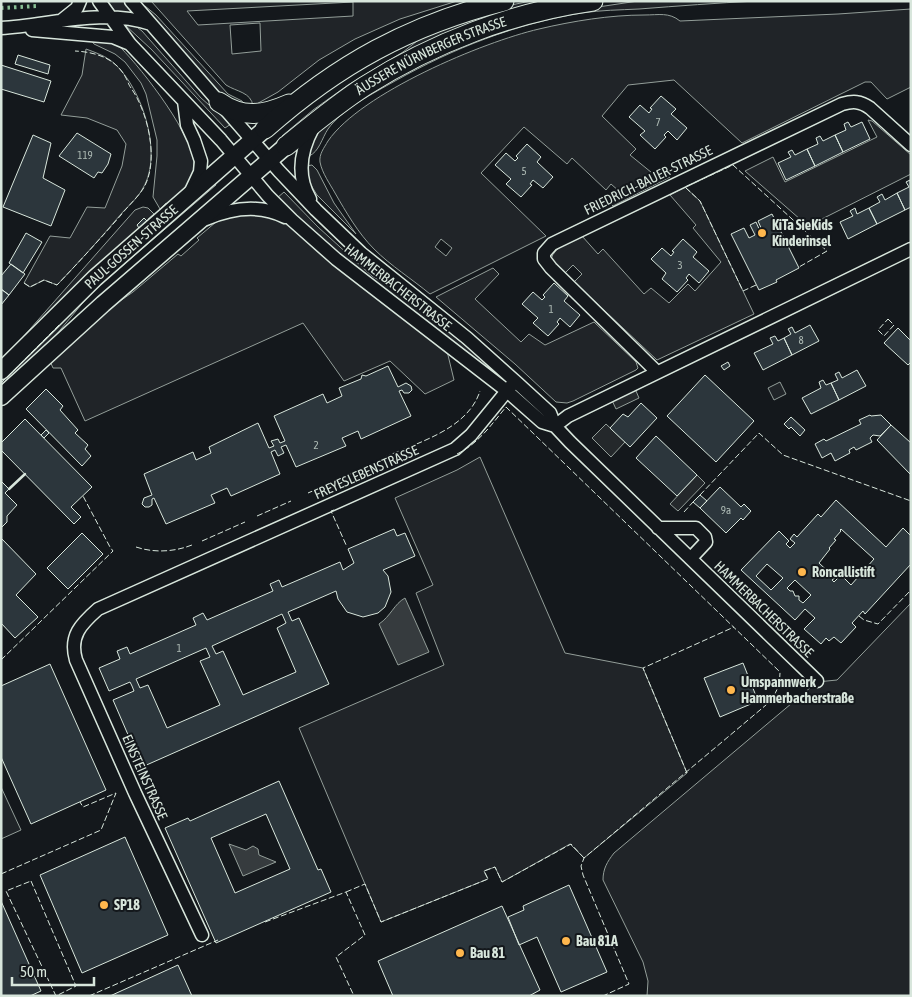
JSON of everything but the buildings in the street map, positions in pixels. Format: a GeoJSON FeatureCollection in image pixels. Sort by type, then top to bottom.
{"type":"FeatureCollection","features":[{"type":"Feature","properties":{"kind":"highway","name":"ÄUSSERE NÜRNBERGER STRASSE"},"geometry":{"type":"LineString","coordinates":[[259,135],[342,68],[390,41],[453,16],[504,1]]}},
{"type":"Feature","properties":{"kind":"highway","name":"ÄUSSERE NÜRNBERGER STRASSE"},"geometry":{"type":"LineString","coordinates":[[286,146],[319,119],[381,77],[417,57],[464,36],[504,22],[593,1]]}},
{"type":"Feature","properties":{"kind":"highway"},"geometry":{"type":"LineString","coordinates":[[220,102],[231,110],[242,113],[260,113],[303,98]]}},
{"type":"Feature","properties":{"kind":"main road","name":"PAUL-GOSSEN-STRASSE"},"geometry":{"type":"LineString","coordinates":[[1,371],[95,278],[259,135]]}},
{"type":"Feature","properties":{"kind":"main road","name":"PAUL-GOSSEN-STRASSE"},"geometry":{"type":"LineString","coordinates":[[1,396],[96,310],[286,146]]}},
{"type":"Feature","properties":{"kind":"street"},"geometry":{"type":"LineString","coordinates":[[62,20],[77,8],[80,1]]}},
{"type":"Feature","properties":{"kind":"street","name":"HAMMERBACHERSTRASSE"},"geometry":{"type":"LineString","coordinates":[[99,1],[130,44],[292,220],[336,259],[507,391],[542,422],[555,426]]}},
{"type":"Feature","properties":{"kind":"street"},"geometry":{"type":"LineString","coordinates":[[131,1],[236,122],[259,135]]}},
{"type":"Feature","properties":{"kind":"street"},"geometry":{"type":"LineString","coordinates":[[5,28],[62,20],[110,18],[133,19],[151,24]]}},
{"type":"Feature","properties":{"kind":"street"},"geometry":{"type":"LineString","coordinates":[[5,28],[113,37],[130,44]]}},
{"type":"Feature","properties":{"kind":"street"},"geometry":{"type":"LineString","coordinates":[[184,101],[187,125],[201,161],[197,181],[187,197]]}},
{"type":"Feature","properties":{"kind":"street","name":"FRIEDRICH-BAUER-STRASSE"},"geometry":{"type":"LineString","coordinates":[[658,372],[551,268],[544,258],[544,253],[552,244],[853,101],[863,103],[870,108],[911,145]]}},
{"type":"Feature","properties":{"kind":"street","name":"HAMMERBACHERSTRASSE"},"geometry":{"type":"LineString","coordinates":[[316,210],[302,180],[301,161],[305,143],[319,119]]}},
{"type":"Feature","properties":{"kind":"street","name":"HAMMERBACHERSTRASSE"},"geometry":{"type":"LineString","coordinates":[[259,135],[270,160],[316,210],[361,253],[467,338],[516,381],[550,413],[555,426],[570,442],[817,681]]}},
{"type":"Feature","properties":{"kind":"street","name":"PAUL-GOSSEN-STRASSE"},"geometry":{"type":"LineString","coordinates":[[196,224],[217,214],[246,208],[273,211],[292,220]]}},
{"type":"Feature","properties":{"kind":"street"},"geometry":{"type":"LineString","coordinates":[[555,426],[568,416],[911,249]]}},
{"type":"Feature","properties":{"kind":"street","name":"FREYESLEBENSTRASSE"},"geometry":{"type":"LineString","coordinates":[[79,630],[86,620],[98,609],[455,449],[471,435],[516,381]]}},
{"type":"Feature","properties":{"kind":"street"},"geometry":{"type":"LineString","coordinates":[[658,528],[696,528],[705,537],[706,542],[692,558]]}},
{"type":"Feature","properties":{"kind":"street","name":"EINSTEINSTRASSE"},"geometry":{"type":"LineString","coordinates":[[79,630],[73,643],[76,660],[135,793],[202,935]]}},
{"type":"Feature","properties":{"kind":"shaded area"},"geometry":{"type":"Polygon","coordinates":[[[108,1],[124,1],[133,13],[132,15],[116,13],[108,1]]]}},
{"type":"Feature","properties":{"kind":"shaded area"},"geometry":{"type":"Polygon","coordinates":[[[151,1],[457,1],[400,19],[355,39],[319,60],[278,92],[253,106],[252,101],[246,95],[226,85],[151,1]],[[353,2],[187,11],[198,25],[353,16],[353,2]],[[260,23],[230,25],[232,54],[261,51],[260,23]]]}},
{"type":"Feature","properties":{"kind":"shaded area"},"geometry":{"type":"Polygon","coordinates":[[[531,1],[560,1],[493,20],[285,139],[282,136],[313,110],[348,85],[403,52],[426,34],[506,6],[531,1]]]}},
{"type":"Feature","properties":{"kind":"shaded area"},"geometry":{"type":"Polygon","coordinates":[[[638,1],[756,1],[582,13],[509,31],[440,58],[359,102],[334,122],[318,148],[309,156],[316,131],[398,73],[490,33],[578,10],[638,1]]]}},
{"type":"Feature","properties":{"kind":"shaded area"},"geometry":{"type":"Polygon","coordinates":[[[145,6],[156,15],[228,94],[242,101],[245,107],[223,97],[214,88],[145,6]]]}},
{"type":"Feature","properties":{"kind":"shaded area"},"geometry":{"type":"Polygon","coordinates":[[[911,9],[911,87],[887,99],[871,82],[865,82],[742,143],[674,80],[628,85],[602,116],[636,149],[630,155],[657,177],[664,170],[670,177],[613,206],[610,203],[620,192],[611,184],[606,190],[572,158],[567,164],[524,127],[481,173],[546,236],[430,294],[387,261],[368,243],[348,215],[321,166],[320,156],[328,141],[344,123],[367,105],[394,88],[456,57],[515,36],[565,23],[631,15],[664,15],[672,16],[680,21],[911,9]],[[441,239],[435,247],[446,256],[452,248],[441,239]]]}},
{"type":"Feature","properties":{"kind":"shaded area"},"geometry":{"type":"Polygon","coordinates":[[[128,22],[142,31],[201,98],[231,124],[225,128],[151,49],[125,25],[128,22]]]}},
{"type":"Feature","properties":{"kind":"shaded area"},"geometry":{"type":"Polygon","coordinates":[[[91,40],[110,42],[121,48],[154,88],[178,123],[187,140],[193,155],[193,174],[185,189],[169,205],[166,203],[160,209],[153,197],[157,140],[146,94],[141,83],[125,62],[115,54],[94,44],[91,40]]]}},
{"type":"Feature","properties":{"kind":"shaded area"},"geometry":{"type":"Polygon","coordinates":[[[86,49],[110,60],[121,71],[140,101],[150,138],[151,156],[149,173],[136,199],[57,285],[44,280],[30,287],[24,283],[50,236],[70,238],[87,207],[105,208],[122,166],[126,144],[117,130],[87,118],[61,115],[82,75],[86,49]]]}},
{"type":"Feature","properties":{"kind":"shaded area"},"geometry":{"type":"Polygon","coordinates":[[[868,120],[872,121],[911,155],[911,174],[818,221],[818,223],[807,229],[801,220],[745,171],[773,157],[785,182],[877,137],[868,120]]]}},
{"type":"Feature","properties":{"kind":"shaded area"},"geometry":{"type":"Polygon","coordinates":[[[312,165],[317,170],[334,203],[356,234],[317,195],[309,182],[306,166],[312,165]]]}},
{"type":"Feature","properties":{"kind":"shaded area"},"geometry":{"type":"Polygon","coordinates":[[[213,181],[216,185],[91,293],[51,341],[1,387],[1,380],[71,308],[213,181]]]}},
{"type":"Feature","properties":{"kind":"shaded area"},"geometry":{"type":"Polygon","coordinates":[[[685,187],[700,201],[754,314],[657,360],[574,282],[582,274],[573,265],[564,274],[551,259],[559,248],[582,236],[598,254],[603,249],[644,294],[651,288],[669,303],[688,284],[695,291],[721,262],[693,228],[696,225],[670,195],[685,187]]]}},
{"type":"Feature","properties":{"kind":"shaded area"},"geometry":{"type":"Polygon","coordinates":[[[284,192],[318,227],[372,276],[401,293],[500,375],[498,377],[315,234],[277,198],[284,192]]]}},
{"type":"Feature","properties":{"kind":"shaded area"},"geometry":{"type":"Polygon","coordinates":[[[143,207],[148,208],[154,214],[148,219],[150,221],[23,341],[23,337],[135,210],[143,207]]]}},
{"type":"Feature","properties":{"kind":"shaded area"},"geometry":{"type":"Polygon","coordinates":[[[242,212],[277,217],[288,224],[447,351],[454,380],[425,394],[390,361],[344,381],[303,323],[85,421],[61,368],[53,368],[50,361],[107,310],[133,292],[178,254],[181,256],[199,240],[197,238],[216,222],[242,212]]]}},
{"type":"Feature","properties":{"kind":"shaded area"},"geometry":{"type":"Polygon","coordinates":[[[493,268],[499,274],[475,299],[521,342],[529,334],[545,345],[594,322],[636,362],[638,368],[573,401],[567,403],[556,402],[515,364],[436,297],[493,268]]]}},
{"type":"Feature","properties":{"kind":"shaded area"},"geometry":{"type":"Polygon","coordinates":[[[780,382],[786,394],[774,400],[768,388],[780,382]]]}},
{"type":"Feature","properties":{"kind":"shaded area"},"geometry":{"type":"Polygon","coordinates":[[[633,384],[639,398],[616,409],[610,396],[633,384]]]}},
{"type":"Feature","properties":{"kind":"shaded area"},"geometry":{"type":"Polygon","coordinates":[[[606,424],[625,442],[611,457],[592,438],[606,424]]]}},
{"type":"Feature","properties":{"kind":"shaded area"},"geometry":{"type":"Polygon","coordinates":[[[480,457],[565,653],[643,668],[687,773],[584,858],[570,844],[502,882],[495,867],[484,871],[488,879],[381,922],[299,728],[444,665],[416,593],[433,585],[395,498],[457,470],[480,457]]]}},
{"type":"Feature","properties":{"kind":"shaded area"},"geometry":{"type":"Polygon","coordinates":[[[697,475],[705,483],[678,511],[670,504],[697,475]]]}},
{"type":"Feature","properties":{"kind":"shaded area"},"geometry":{"type":"Polygon","coordinates":[[[405,598],[429,652],[398,665],[379,624],[405,598]]]}},
{"type":"Feature","properties":{"kind":"shaded area"},"geometry":{"type":"Polygon","coordinates":[[[911,603],[911,996],[647,996],[648,981],[643,962],[603,880],[609,859],[817,682],[837,680],[911,603]]]}},
{"type":"Feature","properties":{"kind":"shaded area"},"geometry":{"type":"Polygon","coordinates":[[[1,787],[21,830],[1,839],[1,787]]]}},
{"type":"Feature","properties":{"kind":"shaded area"},"geometry":{"type":"Polygon","coordinates":[[[229,844],[246,850],[253,846],[258,849],[259,855],[276,862],[243,876],[229,844]]]}},
{"type":"Feature","properties":{"kind":"hedge"},"geometry":{"type":"LineString","coordinates":[[1,8],[38,6]]}},
{"type":"Feature","properties":{"kind":"fence"},"geometry":{"type":"LineString","coordinates":[[24,283],[30,287],[44,280],[57,285],[138,196],[148,178],[151,165],[150,137],[147,123],[137,98],[122,71],[117,65],[104,57],[75,51]]}},
{"type":"Feature","properties":{"kind":"fence"},"geometry":{"type":"LineString","coordinates":[[756,285],[743,291],[700,201],[685,187],[733,165],[827,251],[799,267]]}},
{"type":"Feature","properties":{"kind":"fence"},"geometry":{"type":"LineString","coordinates":[[888,319],[894,325],[884,336],[878,330],[888,319]]}},
{"type":"Feature","properties":{"kind":"fence"},"geometry":{"type":"LineString","coordinates":[[1,383],[59,325]]}},
{"type":"Feature","properties":{"kind":"fence"},"geometry":{"type":"LineString","coordinates":[[385,457],[427,440],[454,425],[474,404],[480,391]]}},
{"type":"Feature","properties":{"kind":"fence"},"geometry":{"type":"LineString","coordinates":[[457,454],[472,445],[506,407],[780,672],[777,690],[766,705],[584,858],[581,866],[583,875],[629,984],[603,996]]}},
{"type":"Feature","properties":{"kind":"fence"},"geometry":{"type":"LineString","coordinates":[[700,495],[759,433],[783,455],[911,501]]}},
{"type":"Feature","properties":{"kind":"fence"},"geometry":{"type":"LineString","coordinates":[[332,482],[371,465]]}},
{"type":"Feature","properties":{"kind":"fence"},"geometry":{"type":"LineString","coordinates":[[308,493],[324,486]]}},
{"type":"Feature","properties":{"kind":"fence"},"geometry":{"type":"LineString","coordinates":[[1,660],[113,551],[83,496]]}},
{"type":"Feature","properties":{"kind":"fence"},"geometry":{"type":"LineString","coordinates":[[257,516],[291,501]]}},
{"type":"Feature","properties":{"kind":"fence"},"geometry":{"type":"LineString","coordinates":[[684,512],[693,502]]}},
{"type":"Feature","properties":{"kind":"fence"},"geometry":{"type":"LineString","coordinates":[[334,510],[331,511],[347,547]]}},
{"type":"Feature","properties":{"kind":"fence"},"geometry":{"type":"LineString","coordinates":[[202,541],[245,522]]}},
{"type":"Feature","properties":{"kind":"fence"},"geometry":{"type":"LineString","coordinates":[[136,547],[164,551],[192,545]]}},
{"type":"Feature","properties":{"kind":"fence"},"geometry":{"type":"LineString","coordinates":[[859,616],[864,620],[878,624],[911,590]]}},
{"type":"Feature","properties":{"kind":"fence"},"geometry":{"type":"LineString","coordinates":[[687,773],[643,668],[734,627]]}},
{"type":"Feature","properties":{"kind":"fence"},"geometry":{"type":"LineString","coordinates":[[1,874],[101,830],[116,793],[83,807],[80,802]]}},
{"type":"Feature","properties":{"kind":"fence"},"geometry":{"type":"LineString","coordinates":[[346,892],[365,884],[381,922],[488,879],[484,871],[495,867],[502,882],[571,844],[584,858]]}},
{"type":"Feature","properties":{"kind":"fence"},"geometry":{"type":"LineString","coordinates":[[31,881],[76,986],[56,996],[6,891],[31,881]]}},
{"type":"Feature","properties":{"kind":"fence"},"geometry":{"type":"LineString","coordinates":[[265,922],[346,892],[365,935],[336,957],[354,996]]}},
{"type":"Feature","properties":{"kind":"fence"},"geometry":{"type":"LineString","coordinates":[[89,996],[218,940]]}},
{"type":"Feature","properties":{"kind":"wall"},"geometry":{"type":"LineString","coordinates":[[9,489],[25,474]]}},
{"type":"Feature","properties":{"kind":"place","name":"KiTa SieKids Kinderinsel"},"geometry":{"type":"Point","coordinates":[762,233]}},
{"type":"Feature","properties":{"kind":"place","name":"Roncallistift"},"geometry":{"type":"Point","coordinates":[802,572]}},
{"type":"Feature","properties":{"kind":"place","name":"Umspannwerk Hammerbacherstraße"},"geometry":{"type":"Point","coordinates":[731,690]}},
{"type":"Feature","properties":{"kind":"place","name":"SP18"},"geometry":{"type":"Point","coordinates":[104,905]}},
{"type":"Feature","properties":{"kind":"place","name":"Bau 81A"},"geometry":{"type":"Point","coordinates":[566,941]}},
{"type":"Feature","properties":{"kind":"place","name":"Bau 81"},"geometry":{"type":"Point","coordinates":[460,953]}}]}
